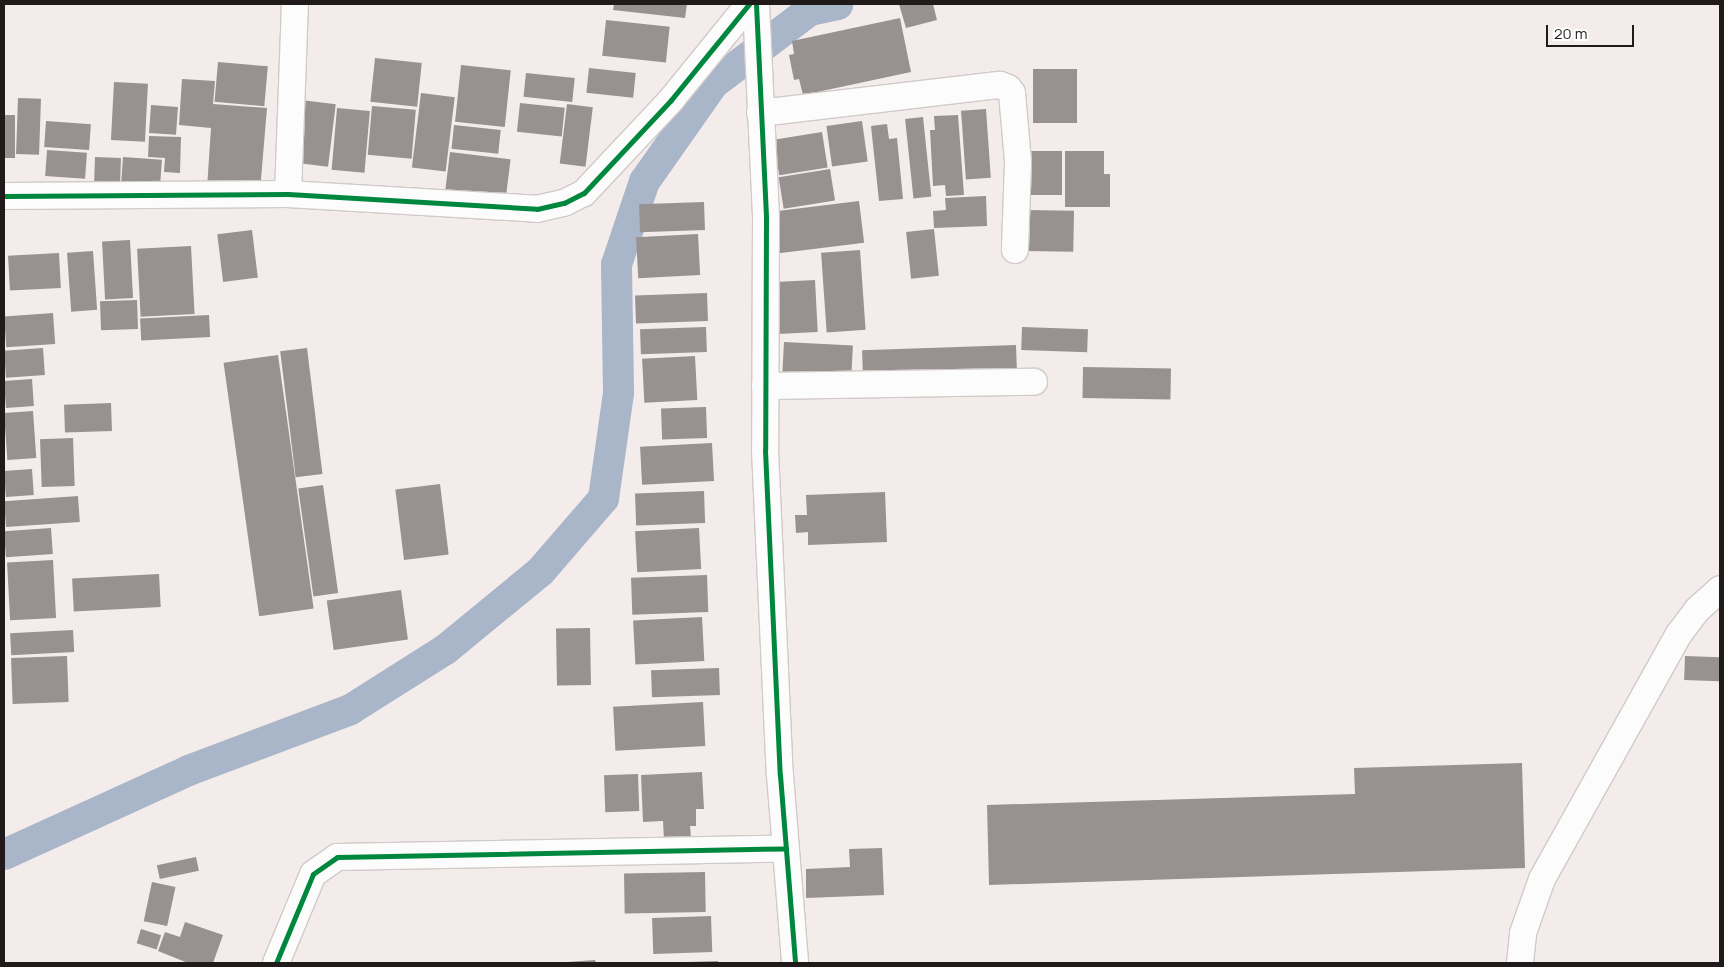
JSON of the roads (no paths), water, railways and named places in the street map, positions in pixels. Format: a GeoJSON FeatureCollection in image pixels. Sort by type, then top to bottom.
{"type":"FeatureCollection","features":[{"type":"Feature","properties":{"kind":"street"},"geometry":{"type":"LineString","coordinates":[[288,194],[295,4]]}},
{"type":"Feature","properties":{"kind":"street"},"geometry":{"type":"LineString","coordinates":[[4,196],[288,194],[537,209],[564,203],[584,193],[671,100],[749,4]]}},
{"type":"Feature","properties":{"kind":"street"},"geometry":{"type":"LineString","coordinates":[[756,4],[756,38],[766,218],[764,386],[780,775],[795,963]]}},
{"type":"Feature","properties":{"kind":"street"},"geometry":{"type":"LineString","coordinates":[[759,102],[1000,86],[1008,88],[1012,94],[1018,162],[1015,250]]}},
{"type":"Feature","properties":{"kind":"street"},"geometry":{"type":"LineString","coordinates":[[764,386],[1034,382]]}},
{"type":"Feature","properties":{"kind":"street"},"geometry":{"type":"LineString","coordinates":[[1520,963],[1523,933],[1542,879],[1679,634],[1696,610],[1720,589]]}},
{"type":"Feature","properties":{"kind":"street"},"geometry":{"type":"LineString","coordinates":[[276,963],[313,874],[337,857],[786,848]]}},
{"type":"Feature","properties":{"kind":"waterway"},"geometry":{"type":"LineString","coordinates":[[4,854],[188,770],[350,709],[445,649],[540,571],[603,498],[618,392],[616,264],[644,181],[713,83],[809,10],[837,4]]}}]}
